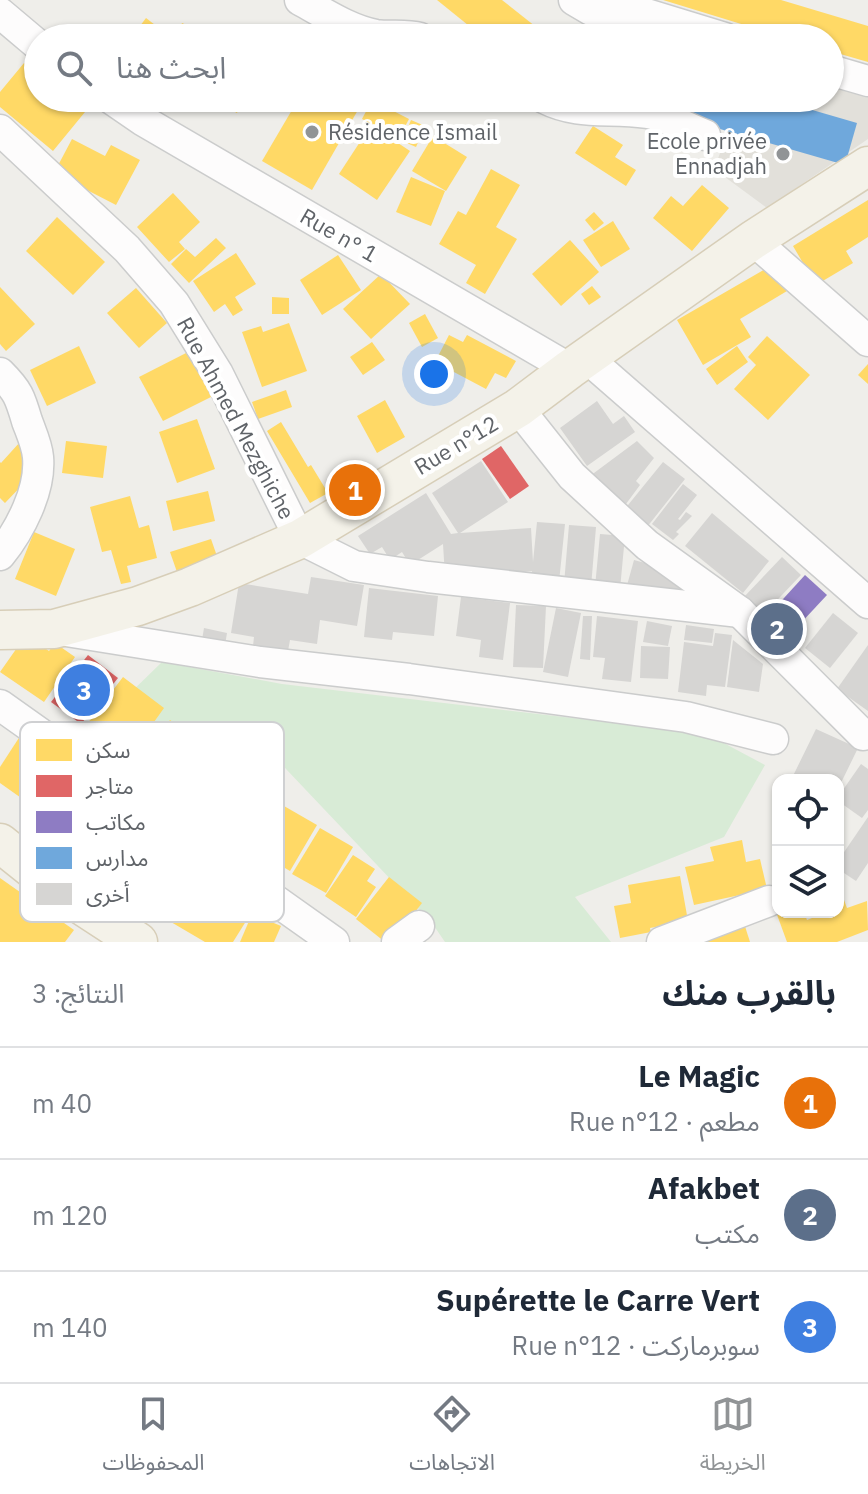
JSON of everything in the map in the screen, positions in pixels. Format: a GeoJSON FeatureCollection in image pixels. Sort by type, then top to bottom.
{"type":"FeatureCollection","features":[{"type":"Feature","properties":{"kind":"main road","name":"Rue n°12"},"geometry":{"type":"LineString","coordinates":[[0,630],[54,629],[138,606],[300,539],[518,408],[753,240],[868,166]]}},
{"type":"Feature","properties":{"kind":"main road"},"geometry":{"type":"LineString","coordinates":[[0,843],[20,859]]}},
{"type":"Feature","properties":{"kind":"main road"},"geometry":{"type":"LineString","coordinates":[[107,922],[138,942]]}},
{"type":"Feature","properties":{"kind":"street"},"geometry":{"type":"LineString","coordinates":[[300,0],[343,24]]}},
{"type":"Feature","properties":{"kind":"street"},"geometry":{"type":"LineString","coordinates":[[574,0],[591,10],[643,13],[679,24]]}},
{"type":"Feature","properties":{"kind":"street"},"geometry":{"type":"LineString","coordinates":[[0,13],[24,33]]}},
{"type":"Feature","properties":{"kind":"street"},"geometry":{"type":"LineString","coordinates":[[844,74],[868,81]]}},
{"type":"Feature","properties":{"kind":"street","name":"Rue n° 1"},"geometry":{"type":"LineString","coordinates":[[131,112],[156,129],[578,363],[868,603]]}},
{"type":"Feature","properties":{"kind":"street"},"geometry":{"type":"LineString","coordinates":[[635,112],[651,114],[705,135]]}},
{"type":"Feature","properties":{"kind":"street","name":"Rue Ahmed Mezghiche"},"geometry":{"type":"LineString","coordinates":[[0,130],[127,249],[174,303],[218,374],[300,539]]}},
{"type":"Feature","properties":{"kind":"street"},"geometry":{"type":"LineString","coordinates":[[753,240],[868,341]]}},
{"type":"Feature","properties":{"kind":"street"},"geometry":{"type":"LineString","coordinates":[[0,373],[18,391],[38,457],[36,483],[26,512],[12,540],[0,555]]}},
{"type":"Feature","properties":{"kind":"street"},"geometry":{"type":"LineString","coordinates":[[518,408],[572,476],[636,536],[740,612],[863,735]]}},
{"type":"Feature","properties":{"kind":"street"},"geometry":{"type":"LineString","coordinates":[[300,539],[354,566],[740,612]]}},
{"type":"Feature","properties":{"kind":"street"},"geometry":{"type":"LineString","coordinates":[[54,629],[260,662],[686,717],[773,739]]}},
{"type":"Feature","properties":{"kind":"street"},"geometry":{"type":"LineString","coordinates":[[0,705],[24,722]]}},
{"type":"Feature","properties":{"kind":"street"},"geometry":{"type":"LineString","coordinates":[[662,942],[769,901]]}},
{"type":"Feature","properties":{"kind":"street"},"geometry":{"type":"LineString","coordinates":[[284,907],[334,942]]}},
{"type":"Feature","properties":{"kind":"shaded area","name":"Ecole privée Ennadjah"},"geometry":{"type":"Polygon","coordinates":[[[844,86],[868,94],[868,139],[767,208],[714,169],[736,112],[844,112],[844,86]]]}},
{"type":"Feature","properties":{"kind":"green space"},"geometry":{"type":"Polygon","coordinates":[[[162,662],[282,684],[684,731],[720,741],[765,765],[724,837],[575,897],[611,942],[445,942],[432,923],[284,767],[284,722],[154,722],[123,700],[162,662]]]}},
{"type":"Feature","properties":{"kind":"building: سكن"},"geometry":{"type":"Polygon","coordinates":[[[437,0],[502,0],[532,24],[467,24],[437,0]]]}},
{"type":"Feature","properties":{"kind":"building: سكن"},"geometry":{"type":"Polygon","coordinates":[[[663,0],[781,0],[868,26],[868,62],[844,55],[844,24],[741,24],[663,0]]]}},
{"type":"Feature","properties":{"kind":"building: سكن"},"geometry":{"type":"Polygon","coordinates":[[[24,63],[24,112],[85,112],[53,151],[0,107],[0,92],[24,63]]]}},
{"type":"Feature","properties":{"kind":"building: سكن","name":"Résidence Ismail"},"geometry":{"type":"Polygon","coordinates":[[[291,112],[357,112],[312,190],[262,161],[291,112]]]}},
{"type":"Feature","properties":{"kind":"building: سكن"},"geometry":{"type":"Polygon","coordinates":[[[366,112],[395,112],[409,119],[399,138],[362,119],[366,112]]]}},
{"type":"Feature","properties":{"kind":"building: سكن"},"geometry":{"type":"Polygon","coordinates":[[[411,120],[425,126],[416,147],[402,141],[411,120]]]}},
{"type":"Feature","properties":{"kind":"building: سكن"},"geometry":{"type":"Polygon","coordinates":[[[371,125],[410,151],[377,200],[339,174],[371,125]]]}},
{"type":"Feature","properties":{"kind":"building: سكن"},"geometry":{"type":"Polygon","coordinates":[[[593,126],[623,145],[615,157],[636,170],[626,186],[575,153],[593,126]]]}},
{"type":"Feature","properties":{"kind":"building: سكن"},"geometry":{"type":"Polygon","coordinates":[[[433,136],[467,157],[446,191],[412,171],[433,136]]]}},
{"type":"Feature","properties":{"kind":"building: سكن"},"geometry":{"type":"Polygon","coordinates":[[[72,139],[105,156],[111,145],[140,160],[116,205],[54,173],[72,139]]]}},
{"type":"Feature","properties":{"kind":"building: سكن"},"geometry":{"type":"Polygon","coordinates":[[[491,169],[520,185],[496,227],[517,239],[485,294],[466,283],[476,265],[439,244],[458,211],[466,215],[491,169]]]}},
{"type":"Feature","properties":{"kind":"building: سكن"},"geometry":{"type":"Polygon","coordinates":[[[411,177],[445,191],[431,226],[396,212],[411,177]]]}},
{"type":"Feature","properties":{"kind":"building: سكن"},"geometry":{"type":"Polygon","coordinates":[[[702,185],[729,208],[692,251],[653,218],[671,196],[683,206],[702,185]]]}},
{"type":"Feature","properties":{"kind":"building: سكن"},"geometry":{"type":"Polygon","coordinates":[[[173,193],[200,222],[179,242],[185,249],[169,262],[137,227],[173,193]]]}},
{"type":"Feature","properties":{"kind":"building: سكن"},"geometry":{"type":"Polygon","coordinates":[[[868,200],[868,237],[846,251],[853,263],[816,285],[793,246],[868,200]]]}},
{"type":"Feature","properties":{"kind":"building: سكن"},"geometry":{"type":"Polygon","coordinates":[[[594,212],[604,223],[594,231],[585,220],[594,212]]]}},
{"type":"Feature","properties":{"kind":"building: سكن"},"geometry":{"type":"Polygon","coordinates":[[[57,217],[105,262],[73,295],[26,251],[57,217]]]}},
{"type":"Feature","properties":{"kind":"building: سكن"},"geometry":{"type":"Polygon","coordinates":[[[613,221],[630,249],[601,267],[583,240],[613,221]]]}},
{"type":"Feature","properties":{"kind":"building: سكن"},"geometry":{"type":"Polygon","coordinates":[[[216,238],[226,248],[189,283],[171,264],[186,249],[195,257],[216,238]]]}},
{"type":"Feature","properties":{"kind":"building: سكن"},"geometry":{"type":"Polygon","coordinates":[[[570,240],[599,272],[561,306],[532,274],[570,240]]]}},
{"type":"Feature","properties":{"kind":"building: سكن"},"geometry":{"type":"Polygon","coordinates":[[[236,253],[256,284],[235,297],[243,310],[233,316],[225,304],[214,312],[193,281],[236,253]]]}},
{"type":"Feature","properties":{"kind":"building: سكن"},"geometry":{"type":"Polygon","coordinates":[[[338,255],[361,290],[322,315],[300,280],[338,255]]]}},
{"type":"Feature","properties":{"kind":"building: سكن"},"geometry":{"type":"Polygon","coordinates":[[[772,265],[787,291],[740,319],[751,337],[703,365],[677,320],[772,265]]]}},
{"type":"Feature","properties":{"kind":"building: سكن"},"geometry":{"type":"Polygon","coordinates":[[[381,274],[410,304],[371,339],[343,309],[381,274]]]}},
{"type":"Feature","properties":{"kind":"building: سكن"},"geometry":{"type":"Polygon","coordinates":[[[592,286],[601,297],[589,305],[581,294],[592,286]]]}},
{"type":"Feature","properties":{"kind":"building: سكن"},"geometry":{"type":"Polygon","coordinates":[[[0,287],[35,324],[6,351],[0,344],[0,287]]]}},
{"type":"Feature","properties":{"kind":"building: سكن"},"geometry":{"type":"Polygon","coordinates":[[[136,288],[167,323],[139,348],[107,313],[136,288]]]}},
{"type":"Feature","properties":{"kind":"building: سكن"},"geometry":{"type":"Polygon","coordinates":[[[272,297],[289,298],[289,314],[272,314],[272,297]]]}},
{"type":"Feature","properties":{"kind":"building: سكن"},"geometry":{"type":"Polygon","coordinates":[[[425,314],[438,338],[422,347],[409,323],[425,314]]]}},
{"type":"Feature","properties":{"kind":"building: سكن"},"geometry":{"type":"Polygon","coordinates":[[[289,323],[307,371],[262,387],[242,332],[261,326],[263,332],[289,323]]]}},
{"type":"Feature","properties":{"kind":"building: سكن"},"geometry":{"type":"Polygon","coordinates":[[[449,335],[463,342],[467,335],[516,361],[506,378],[495,373],[486,389],[435,362],[449,335]]]}},
{"type":"Feature","properties":{"kind":"building: سكن"},"geometry":{"type":"Polygon","coordinates":[[[767,336],[810,375],[768,420],[734,389],[756,365],[748,357],[767,336]]]}},
{"type":"Feature","properties":{"kind":"building: سكن"},"geometry":{"type":"Polygon","coordinates":[[[372,342],[385,360],[363,375],[350,357],[372,342]]]}},
{"type":"Feature","properties":{"kind":"building: سكن"},"geometry":{"type":"Polygon","coordinates":[[[79,346],[96,383],[47,406],[30,370],[79,346]]]}},
{"type":"Feature","properties":{"kind":"building: سكن"},"geometry":{"type":"Polygon","coordinates":[[[737,346],[748,362],[717,385],[706,369],[737,346]]]}},
{"type":"Feature","properties":{"kind":"building: سكن"},"geometry":{"type":"Polygon","coordinates":[[[190,351],[213,396],[163,421],[139,377],[190,351]]]}},
{"type":"Feature","properties":{"kind":"building: سكن"},"geometry":{"type":"Polygon","coordinates":[[[868,364],[868,384],[858,375],[868,364]]]}},
{"type":"Feature","properties":{"kind":"building: سكن"},"geometry":{"type":"Polygon","coordinates":[[[286,390],[292,407],[258,419],[252,402],[286,390]]]}},
{"type":"Feature","properties":{"kind":"building: سكن"},"geometry":{"type":"Polygon","coordinates":[[[385,400],[405,437],[377,453],[357,416],[385,400]]]}},
{"type":"Feature","properties":{"kind":"building: سكن"},"geometry":{"type":"Polygon","coordinates":[[[197,419],[215,469],[177,483],[159,432],[197,419]]]}},
{"type":"Feature","properties":{"kind":"building: سكن"},"geometry":{"type":"Polygon","coordinates":[[[281,422],[328,493],[310,503],[267,431],[281,422]]]}},
{"type":"Feature","properties":{"kind":"building: سكن"},"geometry":{"type":"Polygon","coordinates":[[[66,441],[107,446],[103,478],[62,473],[66,441]]]}},
{"type":"Feature","properties":{"kind":"building: سكن"},"geometry":{"type":"Polygon","coordinates":[[[20,442],[27,480],[5,503],[0,498],[0,462],[20,442]]]}},
{"type":"Feature","properties":{"kind":"building: سكن"},"geometry":{"type":"Polygon","coordinates":[[[208,491],[215,521],[173,531],[166,501],[208,491]]]}},
{"type":"Feature","properties":{"kind":"building: سكن"},"geometry":{"type":"Polygon","coordinates":[[[130,496],[139,528],[149,525],[157,558],[127,566],[131,582],[121,584],[111,550],[102,552],[90,507],[130,496]]]}},
{"type":"Feature","properties":{"kind":"building: سكن"},"geometry":{"type":"Polygon","coordinates":[[[34,532],[75,549],[56,596],[15,579],[34,532]]]}},
{"type":"Feature","properties":{"kind":"building: سكن"},"geometry":{"type":"Polygon","coordinates":[[[211,539],[218,559],[177,572],[170,552],[211,539]]]}},
{"type":"Feature","properties":{"kind":"building: سكن"},"geometry":{"type":"Polygon","coordinates":[[[26,635],[49,651],[55,643],[75,657],[44,702],[0,672],[26,635]]]}},
{"type":"Feature","properties":{"kind":"building: سكن"},"geometry":{"type":"Polygon","coordinates":[[[123,677],[164,708],[154,722],[89,722],[123,677]]]}},
{"type":"Feature","properties":{"kind":"building: سكن"},"geometry":{"type":"Polygon","coordinates":[[[20,736],[20,797],[0,783],[0,767],[20,736]]]}},
{"type":"Feature","properties":{"kind":"building: سكن"},"geometry":{"type":"Polygon","coordinates":[[[284,806],[317,825],[290,871],[284,867],[284,806]]]}},
{"type":"Feature","properties":{"kind":"building: سكن"},"geometry":{"type":"Polygon","coordinates":[[[320,828],[353,847],[326,893],[292,874],[320,828]]]}},
{"type":"Feature","properties":{"kind":"building: سكن"},"geometry":{"type":"Polygon","coordinates":[[[742,840],[746,862],[760,859],[767,889],[694,905],[685,867],[714,861],[710,847],[742,840]]]}},
{"type":"Feature","properties":{"kind":"building: سكن"},"geometry":{"type":"Polygon","coordinates":[[[353,855],[375,869],[367,881],[376,887],[356,917],[325,896],[353,855]]]}},
{"type":"Feature","properties":{"kind":"building: سكن"},"geometry":{"type":"Polygon","coordinates":[[[680,876],[688,921],[650,928],[651,932],[620,938],[614,906],[631,903],[628,885],[680,876]]]}},
{"type":"Feature","properties":{"kind":"building: سكن"},"geometry":{"type":"Polygon","coordinates":[[[389,877],[422,903],[392,942],[385,942],[356,919],[389,877]]]}},
{"type":"Feature","properties":{"kind":"building: سكن"},"geometry":{"type":"Polygon","coordinates":[[[0,878],[20,892],[20,922],[63,922],[74,930],[65,942],[0,942],[0,878]]]}},
{"type":"Feature","properties":{"kind":"building: سكن"},"geometry":{"type":"Polygon","coordinates":[[[844,900],[847,908],[867,901],[868,930],[837,942],[787,942],[778,918],[844,918],[844,900]]]}},
{"type":"Feature","properties":{"kind":"building: سكن"},"geometry":{"type":"Polygon","coordinates":[[[743,920],[750,942],[707,942],[704,933],[743,920]]]}},
{"type":"Feature","properties":{"kind":"building: سكن"},"geometry":{"type":"Polygon","coordinates":[[[171,922],[246,922],[233,942],[205,942],[171,922]]]}},
{"type":"Feature","properties":{"kind":"building: سكن"},"geometry":{"type":"Polygon","coordinates":[[[249,922],[271,922],[281,926],[274,942],[240,942],[249,922]]]}},
{"type":"Feature","properties":{"kind":"building: متاجر"},"geometry":{"type":"Polygon","coordinates":[[[501,446],[529,486],[510,499],[482,459],[501,446]]]}},
{"type":"Feature","properties":{"kind":"building: متاجر"},"geometry":{"type":"Polygon","coordinates":[[[88,655],[118,678],[83,722],[51,702],[88,655]]]}},
{"type":"Feature","properties":{"kind":"building: مكاتب"},"geometry":{"type":"Polygon","coordinates":[[[805,575],[827,595],[784,641],[763,621],[805,575]]]}},
{"type":"Feature","properties":{"kind":"building: مدارس"},"geometry":{"type":"Polygon","coordinates":[[[661,112],[819,112],[857,123],[845,165],[661,112]]]}},
{"type":"Feature","properties":{"kind":"building: أخرى"},"geometry":{"type":"Polygon","coordinates":[[[597,401],[613,424],[624,416],[635,432],[587,466],[560,428],[597,401]]]}},
{"type":"Feature","properties":{"kind":"building: أخرى"},"geometry":{"type":"Polygon","coordinates":[[[637,441],[654,458],[636,481],[640,485],[623,508],[590,476],[637,441]]]}},
{"type":"Feature","properties":{"kind":"building: أخرى"},"geometry":{"type":"Polygon","coordinates":[[[481,461],[508,502],[460,533],[531,528],[533,562],[537,522],[565,524],[559,582],[531,579],[532,571],[445,576],[443,544],[410,565],[402,552],[390,560],[382,547],[370,554],[358,536],[426,493],[451,534],[458,533],[432,493],[481,461]]]}},
{"type":"Feature","properties":{"kind":"building: أخرى"},"geometry":{"type":"Polygon","coordinates":[[[663,462],[685,479],[647,527],[624,510],[663,462]]]}},
{"type":"Feature","properties":{"kind":"building: أخرى"},"geometry":{"type":"Polygon","coordinates":[[[683,484],[697,495],[678,519],[686,512],[692,516],[676,532],[679,534],[673,540],[652,524],[683,484]]]}},
{"type":"Feature","properties":{"kind":"building: أخرى"},"geometry":{"type":"Polygon","coordinates":[[[712,513],[769,561],[743,593],[685,546],[712,513]]]}},
{"type":"Feature","properties":{"kind":"building: أخرى"},"geometry":{"type":"Polygon","coordinates":[[[569,525],[596,527],[591,587],[564,584],[569,525]]]}},
{"type":"Feature","properties":{"kind":"building: أخرى"},"geometry":{"type":"Polygon","coordinates":[[[600,534],[625,536],[620,589],[595,587],[600,534]]]}},
{"type":"Feature","properties":{"kind":"building: أخرى"},"geometry":{"type":"Polygon","coordinates":[[[782,557],[801,575],[761,617],[742,599],[782,557]]]}},
{"type":"Feature","properties":{"kind":"building: أخرى"},"geometry":{"type":"Polygon","coordinates":[[[634,560],[697,577],[689,606],[626,589],[634,560]]]}},
{"type":"Feature","properties":{"kind":"building: أخرى"},"geometry":{"type":"Polygon","coordinates":[[[311,577],[364,585],[357,626],[320,620],[317,644],[290,640],[288,651],[253,646],[254,637],[231,633],[239,583],[308,594],[311,577]]]}},
{"type":"Feature","properties":{"kind":"building: أخرى"},"geometry":{"type":"Polygon","coordinates":[[[369,588],[438,596],[434,636],[393,632],[392,640],[364,637],[369,588]]]}},
{"type":"Feature","properties":{"kind":"building: أخرى"},"geometry":{"type":"Polygon","coordinates":[[[461,597],[510,603],[503,660],[479,657],[481,640],[456,636],[461,597]]]}},
{"type":"Feature","properties":{"kind":"building: أخرى"},"geometry":{"type":"Polygon","coordinates":[[[516,605],[546,606],[543,668],[513,667],[516,605]]]}},
{"type":"Feature","properties":{"kind":"building: أخرى"},"geometry":{"type":"Polygon","coordinates":[[[556,608],[581,613],[568,677],[543,672],[556,608]]]}},
{"type":"Feature","properties":{"kind":"building: أخرى"},"geometry":{"type":"Polygon","coordinates":[[[833,613],[858,633],[830,668],[805,648],[833,613]]]}},
{"type":"Feature","properties":{"kind":"building: أخرى"},"geometry":{"type":"Polygon","coordinates":[[[583,616],[592,616],[590,660],[580,659],[583,616]]]}},
{"type":"Feature","properties":{"kind":"building: أخرى"},"geometry":{"type":"Polygon","coordinates":[[[597,616],[638,621],[631,682],[602,679],[605,658],[593,657],[597,616]]]}},
{"type":"Feature","properties":{"kind":"building: أخرى"},"geometry":{"type":"Polygon","coordinates":[[[647,621],[672,626],[668,646],[643,642],[647,621]]]}},
{"type":"Feature","properties":{"kind":"building: أخرى"},"geometry":{"type":"Polygon","coordinates":[[[686,625],[714,629],[712,643],[684,640],[686,625]]]}},
{"type":"Feature","properties":{"kind":"building: أخرى"},"geometry":{"type":"Polygon","coordinates":[[[204,628],[227,633],[225,645],[202,640],[204,628]]]}},
{"type":"Feature","properties":{"kind":"building: أخرى"},"geometry":{"type":"Polygon","coordinates":[[[715,633],[732,635],[725,687],[707,685],[706,696],[678,692],[684,642],[713,646],[715,633]]]}},
{"type":"Feature","properties":{"kind":"building: أخرى"},"geometry":{"type":"Polygon","coordinates":[[[733,640],[763,664],[759,692],[727,687],[733,640]]]}},
{"type":"Feature","properties":{"kind":"building: أخرى"},"geometry":{"type":"Polygon","coordinates":[[[868,645],[868,711],[837,689],[868,645]]]}},
{"type":"Feature","properties":{"kind":"building: أخرى"},"geometry":{"type":"Polygon","coordinates":[[[641,646],[670,647],[668,679],[640,678],[641,646]]]}},
{"type":"Feature","properties":{"kind":"building: أخرى"},"geometry":{"type":"Polygon","coordinates":[[[816,729],[858,748],[844,777],[844,774],[794,774],[816,729]]]}},
{"type":"Feature","properties":{"kind":"building: أخرى"},"geometry":{"type":"Polygon","coordinates":[[[861,764],[868,769],[868,810],[862,818],[844,805],[844,788],[861,764]]]}},
{"type":"Feature","properties":{"kind":"building: أخرى"},"geometry":{"type":"Polygon","coordinates":[[[868,817],[868,863],[856,881],[844,873],[844,852],[868,817]]]}},
{"type":"Feature","properties":{"kind":"place","name":"Résidence Ismail"},"geometry":{"type":"Point","coordinates":[312,132]}},
{"type":"Feature","properties":{"kind":"place","name":"Ecole privée Ennadjah"},"geometry":{"type":"Point","coordinates":[783,154]}},
{"type":"Feature","properties":{"kind":"place","name":"Le Magic"},"geometry":{"type":"Point","coordinates":[355,490]}},
{"type":"Feature","properties":{"kind":"place","name":"Afakbet"},"geometry":{"type":"Point","coordinates":[777,629]}},
{"type":"Feature","properties":{"kind":"place","name":"Supérette le Carre Vert"},"geometry":{"type":"Point","coordinates":[84,690]}}]}
